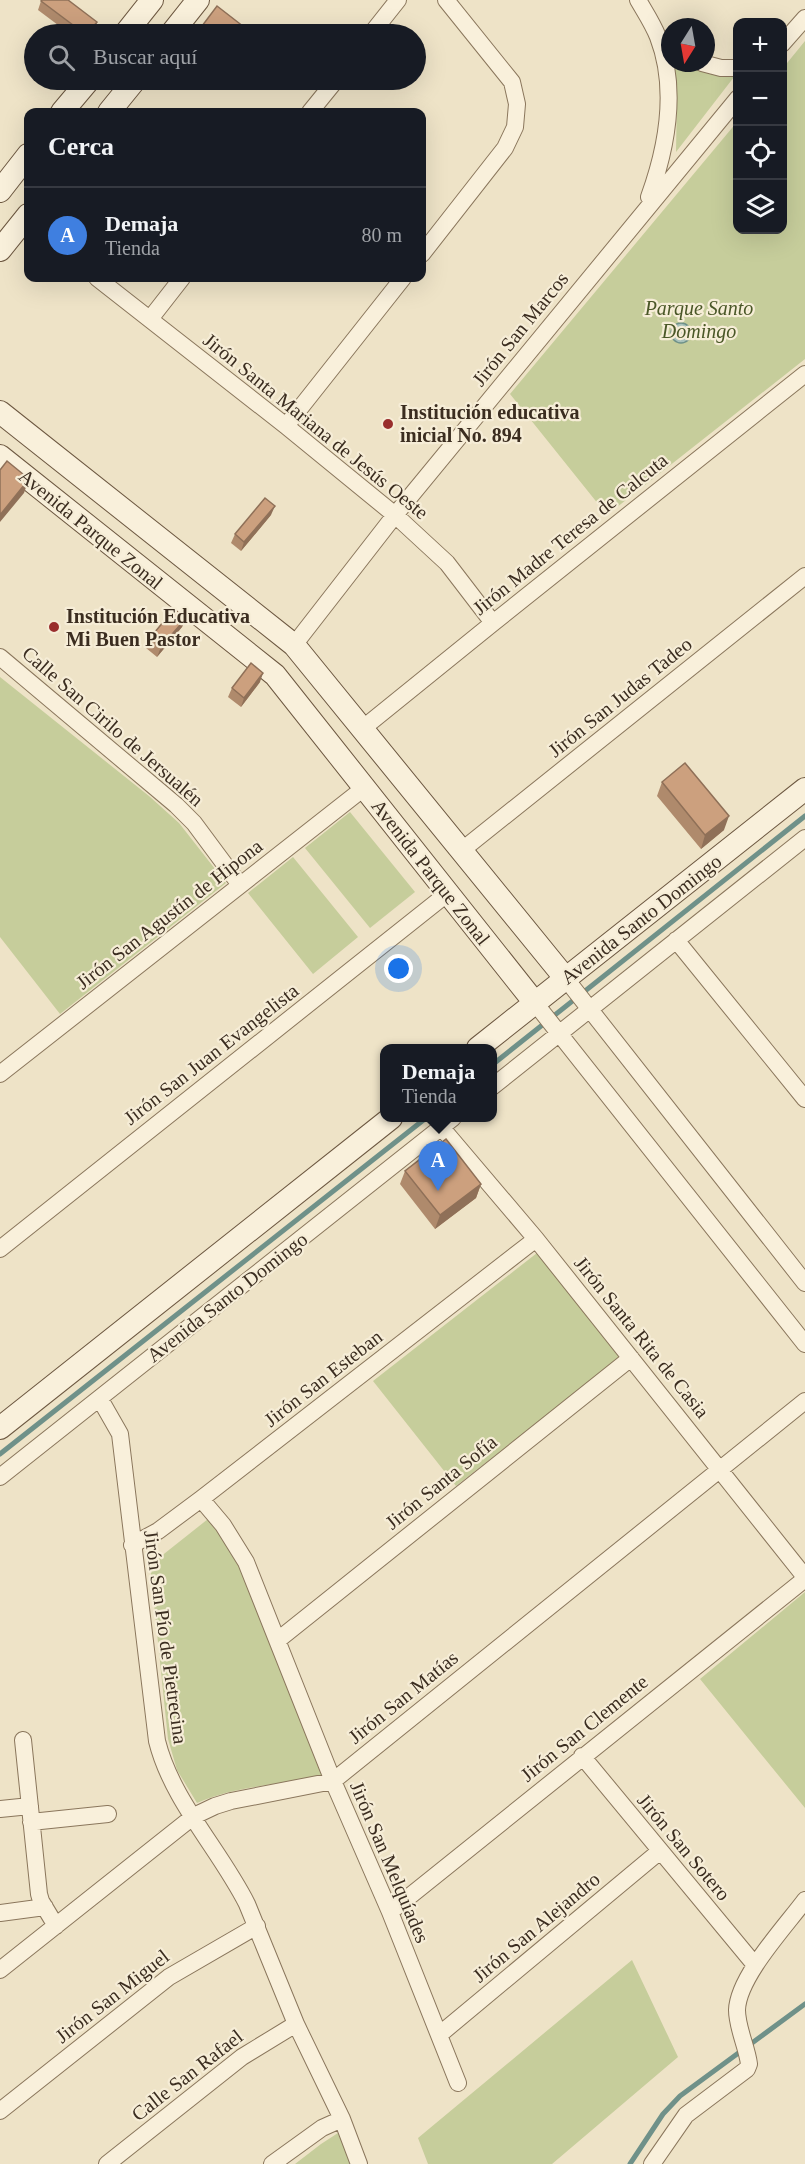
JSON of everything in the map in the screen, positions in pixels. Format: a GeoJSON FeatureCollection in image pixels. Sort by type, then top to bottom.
{"type":"FeatureCollection","features":[{"type":"Feature","properties":{"kind":"main road"},"geometry":{"type":"LineString","coordinates":[[132,24],[152,0]]}},
{"type":"Feature","properties":{"kind":"main road"},"geometry":{"type":"LineString","coordinates":[[179,24],[198,0]]}},
{"type":"Feature","properties":{"kind":"main road"},"geometry":{"type":"LineString","coordinates":[[65,108],[81,90]]}},
{"type":"Feature","properties":{"kind":"main road"},"geometry":{"type":"LineString","coordinates":[[112,108],[127,90]]}},
{"type":"Feature","properties":{"kind":"main road"},"geometry":{"type":"LineString","coordinates":[[0,191],[24,160]]}},
{"type":"Feature","properties":{"kind":"main road"},"geometry":{"type":"LineString","coordinates":[[2,245],[24,222]]}},
{"type":"Feature","properties":{"kind":"main road","name":"Avenida Parque Zonal"},"geometry":{"type":"LineString","coordinates":[[0,412],[294,645],[566,979]]}},
{"type":"Feature","properties":{"kind":"main road","name":"Avenida Parque Zonal"},"geometry":{"type":"LineString","coordinates":[[0,456],[275,675],[535,1003]]}},
{"type":"Feature","properties":{"kind":"main road","name":"Avenida Santo Domingo"},"geometry":{"type":"LineString","coordinates":[[483,1044],[805,789]]}},
{"type":"Feature","properties":{"kind":"main road","name":"Avenida Santo Domingo"},"geometry":{"type":"LineString","coordinates":[[0,1428],[386,1122]]}},
{"type":"Feature","properties":{"kind":"street"},"geometry":{"type":"LineString","coordinates":[[379,24],[398,0]]}},
{"type":"Feature","properties":{"kind":"street"},"geometry":{"type":"LineString","coordinates":[[426,249],[506,147],[515,127],[517,104],[512,82],[446,0]]}},
{"type":"Feature","properties":{"kind":"street"},"geometry":{"type":"LineString","coordinates":[[638,0],[661,35]]}},
{"type":"Feature","properties":{"kind":"street"},"geometry":{"type":"LineString","coordinates":[[787,39],[805,18]]}},
{"type":"Feature","properties":{"kind":"street"},"geometry":{"type":"LineString","coordinates":[[715,66],[733,68]]}},
{"type":"Feature","properties":{"kind":"street"},"geometry":{"type":"LineString","coordinates":[[645,209],[662,158],[668,117],[667,72]]}},
{"type":"Feature","properties":{"kind":"street"},"geometry":{"type":"LineString","coordinates":[[313,108],[328,90]]}},
{"type":"Feature","properties":{"kind":"street","name":"Jirón San Marcos"},"geometry":{"type":"LineString","coordinates":[[294,645],[395,515],[733,104]]}},
{"type":"Feature","properties":{"kind":"street","name":"Jirón Santa Mariana de Jesús Oeste"},"geometry":{"type":"LineString","coordinates":[[102,282],[395,515],[447,563],[493,622]]}},
{"type":"Feature","properties":{"kind":"street"},"geometry":{"type":"LineString","coordinates":[[150,319],[179,282]]}},
{"type":"Feature","properties":{"kind":"street"},"geometry":{"type":"LineString","coordinates":[[286,426],[400,282]]}},
{"type":"Feature","properties":{"kind":"street","name":"Jirón Madre Teresa de Calcuta"},"geometry":{"type":"LineString","coordinates":[[363,729],[493,622],[805,374]]}},
{"type":"Feature","properties":{"kind":"street","name":"Jirón San Judas Tadeo"},"geometry":{"type":"LineString","coordinates":[[461,850],[805,576]]}},
{"type":"Feature","properties":{"kind":"street","name":"Calle San Cirilo de Jersualén"},"geometry":{"type":"LineString","coordinates":[[0,657],[176,805],[194,823],[240,885]]}},
{"type":"Feature","properties":{"kind":"street","name":"Jirón San Agustín de Hipona"},"geometry":{"type":"LineString","coordinates":[[1,1071],[364,788]]}},
{"type":"Feature","properties":{"kind":"street","name":"Avenida Santo Domingo"},"geometry":{"type":"LineString","coordinates":[[497,1083],[805,838]]}},
{"type":"Feature","properties":{"kind":"street","name":"Jirón San Juan Evangelista"},"geometry":{"type":"LineString","coordinates":[[0,1249],[447,893]]}},
{"type":"Feature","properties":{"kind":"street"},"geometry":{"type":"LineString","coordinates":[[676,940],[805,1099]]}},
{"type":"Feature","properties":{"kind":"street","name":"Avenida Parque Zonal"},"geometry":{"type":"LineString","coordinates":[[566,979],[805,1283]]}},
{"type":"Feature","properties":{"kind":"street","name":"Avenida Parque Zonal"},"geometry":{"type":"LineString","coordinates":[[535,1003],[805,1344]]}},
{"type":"Feature","properties":{"kind":"street","name":"Avenida Santo Domingo"},"geometry":{"type":"LineString","coordinates":[[0,1477],[447,1122]]}},
{"type":"Feature","properties":{"kind":"street","name":"Jirón Santa Rita de Casia"},"geometry":{"type":"LineString","coordinates":[[447,1122],[805,1578]]}},
{"type":"Feature","properties":{"kind":"street","name":"Jirón San Esteban"},"geometry":{"type":"LineString","coordinates":[[132,1545],[158,1531],[201,1499],[537,1239]]}},
{"type":"Feature","properties":{"kind":"street","name":"Jirón Santa Sofía"},"geometry":{"type":"LineString","coordinates":[[278,1640],[631,1358]]}},
{"type":"Feature","properties":{"kind":"street","name":"Jirón San Pío de Pietrecina"},"geometry":{"type":"LineString","coordinates":[[100,1399],[120,1434],[157,1741],[162,1761],[169,1778],[238,1887],[257,1926],[297,2024],[342,2119],[359,2164]]}},
{"type":"Feature","properties":{"kind":"street","name":"Jirón San Matías"},"geometry":{"type":"LineString","coordinates":[[0,1970],[194,1816],[231,1801],[333,1781],[805,1401]]}},
{"type":"Feature","properties":{"kind":"street","name":"Jirón San Melquíades"},"geometry":{"type":"LineString","coordinates":[[201,1499],[236,1544],[255,1581],[333,1781],[390,1912],[458,2083]]}},
{"type":"Feature","properties":{"kind":"street","name":"Jirón San Clemente"},"geometry":{"type":"LineString","coordinates":[[390,1912],[805,1578]]}},
{"type":"Feature","properties":{"kind":"street"},"geometry":{"type":"LineString","coordinates":[[24,1740],[39,1894],[56,1926]]}},
{"type":"Feature","properties":{"kind":"street","name":"Jirón San Sotero"},"geometry":{"type":"LineString","coordinates":[[582,1756],[755,1965]]}},
{"type":"Feature","properties":{"kind":"street"},"geometry":{"type":"LineString","coordinates":[[0,1809],[30,1814],[108,1814]]}},
{"type":"Feature","properties":{"kind":"street","name":"Jirón San Alejandro"},"geometry":{"type":"LineString","coordinates":[[440,2035],[660,1851]]}},
{"type":"Feature","properties":{"kind":"street"},"geometry":{"type":"LineString","coordinates":[[652,2164],[686,2115],[747,2069],[749,2064],[737,2013],[738,1997],[755,1965],[805,1900]]}},
{"type":"Feature","properties":{"kind":"street"},"geometry":{"type":"LineString","coordinates":[[0,1913],[45,1907]]}},
{"type":"Feature","properties":{"kind":"street","name":"Jirón San Miguel"},"geometry":{"type":"LineString","coordinates":[[0,2111],[169,1977],[257,1926]]}},
{"type":"Feature","properties":{"kind":"street","name":"Calle San Rafael"},"geometry":{"type":"LineString","coordinates":[[107,2164],[242,2057],[297,2024]]}},
{"type":"Feature","properties":{"kind":"street"},"geometry":{"type":"LineString","coordinates":[[273,2164],[322,2128],[342,2119]]}},
{"type":"Feature","properties":{"kind":"green space","name":"Parque Santo Domingo"},"geometry":{"type":"Polygon","coordinates":[[[805,41],[805,359],[607,515],[510,394],[733,127],[733,234],[787,234],[787,63],[805,41]]]}},
{"type":"Feature","properties":{"kind":"green space"},"geometry":{"type":"Polygon","coordinates":[[[674,72],[714,72],[733,77],[676,152],[677,94],[674,72]]]}},
{"type":"Feature","properties":{"kind":"green space"},"geometry":{"type":"Polygon","coordinates":[[[0,677],[149,796],[179,823],[226,883],[60,1014],[0,937],[0,677]]]}},
{"type":"Feature","properties":{"kind":"green space"},"geometry":{"type":"Polygon","coordinates":[[[350,812],[415,892],[370,928],[305,848],[350,812]]]}},
{"type":"Feature","properties":{"kind":"green space"},"geometry":{"type":"Polygon","coordinates":[[[293,857],[358,937],[313,974],[248,893],[293,857]]]}},
{"type":"Feature","properties":{"kind":"green space"},"geometry":{"type":"Polygon","coordinates":[[[537,1253],[620,1358],[456,1486],[373,1381],[537,1253]]]}},
{"type":"Feature","properties":{"kind":"green space"},"geometry":{"type":"Polygon","coordinates":[[[208,1519],[235,1556],[326,1774],[229,1792],[197,1803],[177,1770],[168,1739],[150,1565],[208,1519]]]}},
{"type":"Feature","properties":{"kind":"green space"},"geometry":{"type":"Polygon","coordinates":[[[805,1592],[805,1808],[700,1679],[805,1592]]]}},
{"type":"Feature","properties":{"kind":"green space"},"geometry":{"type":"Polygon","coordinates":[[[632,1960],[678,2057],[552,2164],[428,2164],[418,2138],[632,1960]]]}},
{"type":"Feature","properties":{"kind":"green space"},"geometry":{"type":"Polygon","coordinates":[[[338,2133],[351,2164],[295,2164],[321,2144],[338,2133]]]}},
{"type":"Feature","properties":{"kind":"water"},"geometry":{"type":"Polygon","coordinates":[[[681,323],[688,326],[691,333],[688,340],[681,343],[674,340],[671,333],[674,326],[681,323]]]}},
{"type":"Feature","properties":{"kind":"building"},"geometry":{"type":"Polygon","coordinates":[[[68,0],[97,22],[95,24],[72,24],[41,1],[68,0]]]}},
{"type":"Feature","properties":{"kind":"building"},"geometry":{"type":"Polygon","coordinates":[[[217,6],[240,24],[204,24],[217,6]]]}},
{"type":"Feature","properties":{"kind":"building"},"geometry":{"type":"Polygon","coordinates":[[[7,461],[29,479],[0,515],[0,470],[7,461]]]}},
{"type":"Feature","properties":{"kind":"building"},"geometry":{"type":"Polygon","coordinates":[[[265,498],[275,506],[244,542],[235,534],[265,498]]]}},
{"type":"Feature","properties":{"kind":"building"},"geometry":{"type":"Polygon","coordinates":[[[174,609],[186,618],[161,647],[150,638],[174,609]]]}},
{"type":"Feature","properties":{"kind":"building"},"geometry":{"type":"Polygon","coordinates":[[[251,663],[263,673],[244,698],[232,688],[251,663]]]}},
{"type":"Feature","properties":{"kind":"building"},"geometry":{"type":"Polygon","coordinates":[[[685,763],[729,816],[705,835],[662,782],[685,763]]]}},
{"type":"Feature","properties":{"kind":"building"},"geometry":{"type":"Polygon","coordinates":[[[446,1139],[481,1184],[440,1215],[405,1171],[446,1139]]]}},
{"type":"Feature","properties":{"kind":"waterway"},"geometry":{"type":"LineString","coordinates":[[497,1061],[805,816]]}},
{"type":"Feature","properties":{"kind":"waterway"},"geometry":{"type":"LineString","coordinates":[[0,1454],[421,1122]]}},
{"type":"Feature","properties":{"kind":"waterway"},"geometry":{"type":"LineString","coordinates":[[630,2164],[663,2114],[680,2096],[805,2004]]}},
{"type":"Feature","properties":{"kind":"place","name":"Institución educativa inicial No. 894"},"geometry":{"type":"Point","coordinates":[388,424]}},
{"type":"Feature","properties":{"kind":"place","name":"Institución Educativa Mi Buen Pastor"},"geometry":{"type":"Point","coordinates":[54,627]}},
{"type":"Feature","properties":{"kind":"place","name":"Demaja"},"geometry":{"type":"Point","coordinates":[438,1191]}}]}
